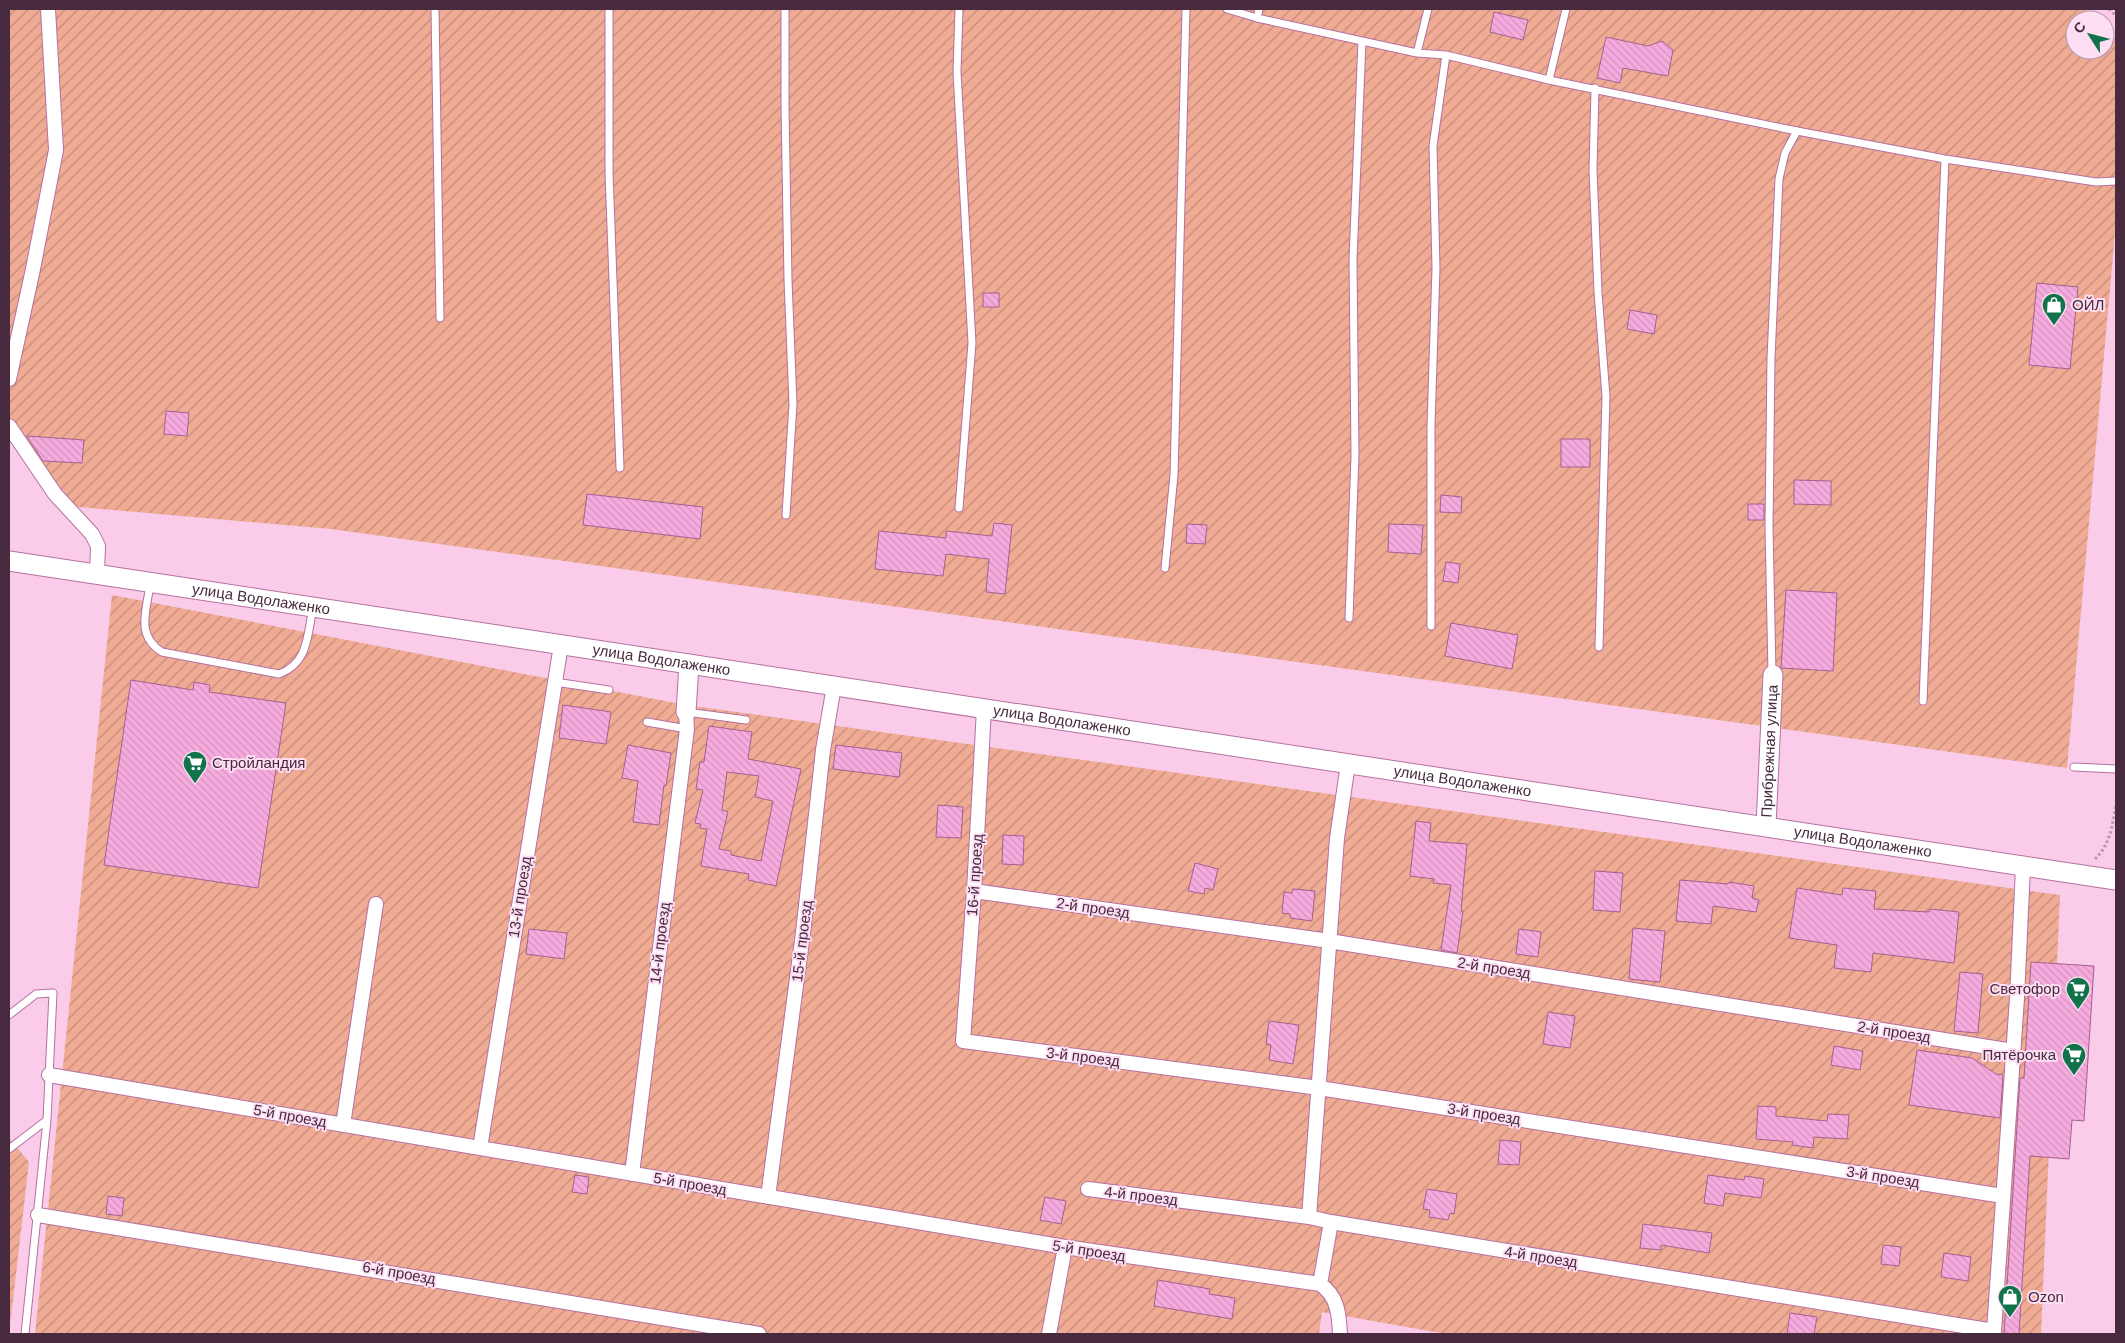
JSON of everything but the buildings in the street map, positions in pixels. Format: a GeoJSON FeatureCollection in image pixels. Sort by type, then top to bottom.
{"type":"FeatureCollection","features":[{"type":"Feature","properties":{"kind":"main road","name":"улица Водолаженко"},"geometry":{"type":"LineString","coordinates":[[9,561],[2116,880]]}},
{"type":"Feature","properties":{"kind":"main road"},"geometry":{"type":"LineString","coordinates":[[686,720],[689,664]]}},
{"type":"Feature","properties":{"kind":"main road","name":"Прибрежная улица"},"geometry":{"type":"LineString","coordinates":[[1766,826],[1772,676]]}},
{"type":"Feature","properties":{"kind":"street"},"geometry":{"type":"LineString","coordinates":[[9,379],[33,270],[56,150],[48,9]]}},
{"type":"Feature","properties":{"kind":"street"},"geometry":{"type":"LineString","coordinates":[[9,426],[55,494],[92,534],[98,546],[97,574]]}},
{"type":"Feature","properties":{"kind":"street","name":"13-й проезд"},"geometry":{"type":"LineString","coordinates":[[480,1148],[561,645]]}},
{"type":"Feature","properties":{"kind":"street","name":"15-й проезд"},"geometry":{"type":"LineString","coordinates":[[768,1197],[803,933],[823,750],[834,686]]}},
{"type":"Feature","properties":{"kind":"street","name":"16-й проезд"},"geometry":{"type":"LineString","coordinates":[[963,1041],[974,891],[984,708]]}},
{"type":"Feature","properties":{"kind":"street","name":"14-й проезд"},"geometry":{"type":"LineString","coordinates":[[632,1174],[686,720]]}},
{"type":"Feature","properties":{"kind":"street"},"geometry":{"type":"LineString","coordinates":[[1309,1217],[1337,838],[1348,764]]}},
{"type":"Feature","properties":{"kind":"street"},"geometry":{"type":"LineString","coordinates":[[2003,1196],[2023,867]]}},
{"type":"Feature","properties":{"kind":"street","name":"2-й проезд"},"geometry":{"type":"LineString","coordinates":[[974,891],[1329,942],[2013,1051]]}},
{"type":"Feature","properties":{"kind":"street"},"geometry":{"type":"LineString","coordinates":[[343,1125],[376,904]]}},
{"type":"Feature","properties":{"kind":"street","name":"3-й проезд"},"geometry":{"type":"LineString","coordinates":[[963,1041],[1319,1088],[2003,1196]]}},
{"type":"Feature","properties":{"kind":"street","name":"5-й проезд"},"geometry":{"type":"LineString","coordinates":[[49,1075],[1065,1247],[1325,1288]]}},
{"type":"Feature","properties":{"kind":"street","name":"4-й проезд"},"geometry":{"type":"LineString","coordinates":[[1088,1189],[1309,1217],[1994,1332],[2003,1196]]}},
{"type":"Feature","properties":{"kind":"street","name":"6-й проезд"},"geometry":{"type":"LineString","coordinates":[[38,1215],[759,1334]]}},
{"type":"Feature","properties":{"kind":"street"},"geometry":{"type":"LineString","coordinates":[[1331,1222],[1325,1288],[1338,1313],[1340,1334]]}},
{"type":"Feature","properties":{"kind":"street"},"geometry":{"type":"LineString","coordinates":[[1049,1334],[1065,1247]]}},
{"type":"Feature","properties":{"kind":"lane"},"geometry":{"type":"LineString","coordinates":[[435,9],[440,318]]}},
{"type":"Feature","properties":{"kind":"lane"},"geometry":{"type":"LineString","coordinates":[[609,9],[609,173],[620,468]]}},
{"type":"Feature","properties":{"kind":"lane"},"geometry":{"type":"LineString","coordinates":[[785,9],[788,270],[794,404],[786,515]]}},
{"type":"Feature","properties":{"kind":"lane"},"geometry":{"type":"LineString","coordinates":[[959,9],[958,82],[972,343],[959,508]]}},
{"type":"Feature","properties":{"kind":"lane"},"geometry":{"type":"LineString","coordinates":[[1165,568],[1174,475],[1186,9]]}},
{"type":"Feature","properties":{"kind":"lane"},"geometry":{"type":"LineString","coordinates":[[1227,9],[1257,18],[1362,41],[1417,52],[1446,55],[1549,80],[1797,131],[1945,159],[2096,182],[2116,181]]}},
{"type":"Feature","properties":{"kind":"lane"},"geometry":{"type":"LineString","coordinates":[[1257,18],[1259,9]]}},
{"type":"Feature","properties":{"kind":"lane"},"geometry":{"type":"LineString","coordinates":[[1417,52],[1428,9]]}},
{"type":"Feature","properties":{"kind":"lane"},"geometry":{"type":"LineString","coordinates":[[1549,80],[1566,9]]}},
{"type":"Feature","properties":{"kind":"lane"},"geometry":{"type":"LineString","coordinates":[[1349,618],[1355,456],[1354,232],[1362,41]]}},
{"type":"Feature","properties":{"kind":"lane"},"geometry":{"type":"LineString","coordinates":[[1431,626],[1432,425],[1436,268],[1434,146],[1446,55]]}},
{"type":"Feature","properties":{"kind":"lane"},"geometry":{"type":"LineString","coordinates":[[1595,88],[1593,170],[1598,292],[1606,397],[1599,647]]}},
{"type":"Feature","properties":{"kind":"lane"},"geometry":{"type":"LineString","coordinates":[[1772,676],[1769,487],[1771,358],[1778,179],[1785,153],[1797,131]]}},
{"type":"Feature","properties":{"kind":"lane"},"geometry":{"type":"LineString","coordinates":[[1923,701],[1945,159]]}},
{"type":"Feature","properties":{"kind":"lane"},"geometry":{"type":"LineString","coordinates":[[150,583],[144,629],[147,639],[153,646],[162,652],[279,674],[288,670],[303,655],[314,608]]}},
{"type":"Feature","properties":{"kind":"lane"},"geometry":{"type":"LineString","coordinates":[[555,682],[609,690]]}},
{"type":"Feature","properties":{"kind":"lane"},"geometry":{"type":"LineString","coordinates":[[647,722],[746,720]]}},
{"type":"Feature","properties":{"kind":"lane"},"geometry":{"type":"LineString","coordinates":[[2074,768],[2116,769]]}},
{"type":"Feature","properties":{"kind":"lane"},"geometry":{"type":"LineString","coordinates":[[9,1015],[36,994],[53,993],[47,1120],[25,1334]]}},
{"type":"Feature","properties":{"kind":"lane"},"geometry":{"type":"LineString","coordinates":[[9,1150],[47,1120]]}},
{"type":"Feature","properties":{"kind":"path"},"geometry":{"type":"LineString","coordinates":[[2109,9],[2116,16]]}},
{"type":"Feature","properties":{"kind":"shaded area"},"geometry":{"type":"Polygon","coordinates":[[[9,9],[2084,9],[2065,10],[2065,60],[2115,60],[2116,40],[2116,222],[2067,768],[331,529],[56,505],[9,437],[9,9]]]}},
{"type":"Feature","properties":{"kind":"shaded area"},"geometry":{"type":"Polygon","coordinates":[[[112,595],[686,705],[2060,895],[2041,1334],[1446,1334],[1322,1312],[1319,1334],[35,1334],[112,595]]]}},
{"type":"Feature","properties":{"kind":"shaded area"},"geometry":{"type":"Polygon","coordinates":[[[9,1138],[29,1162],[9,1334],[9,1138]]]}},
{"type":"Feature","properties":{"kind":"place","name":"ОЙЛ"},"geometry":{"type":"Point","coordinates":[2054,326]}},
{"type":"Feature","properties":{"kind":"place","name":"Стройландия"},"geometry":{"type":"Point","coordinates":[195,784]}},
{"type":"Feature","properties":{"kind":"place","name":"Светофор"},"geometry":{"type":"Point","coordinates":[2078,1010]}},
{"type":"Feature","properties":{"kind":"place","name":"Пятёрочка"},"geometry":{"type":"Point","coordinates":[2074,1076]}},
{"type":"Feature","properties":{"kind":"place","name":"Ozon"},"geometry":{"type":"Point","coordinates":[2010,1318]}}]}
